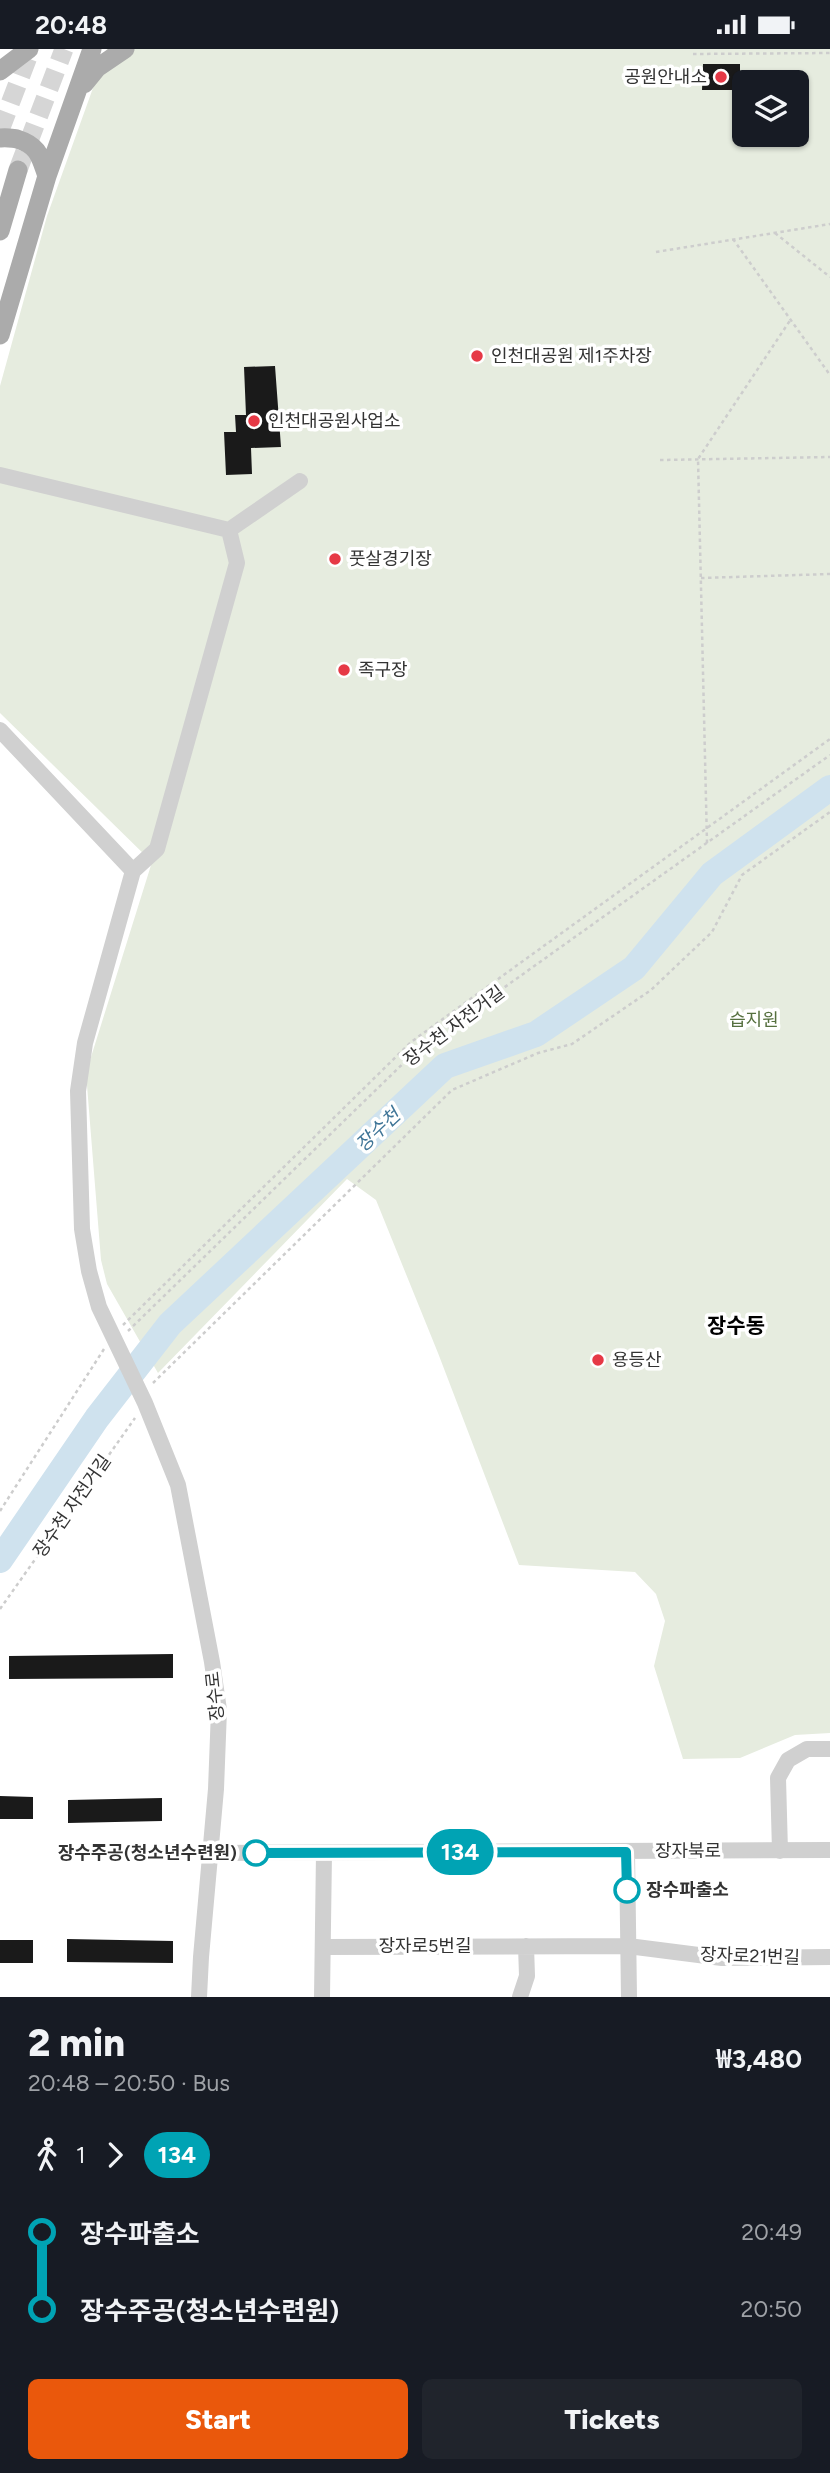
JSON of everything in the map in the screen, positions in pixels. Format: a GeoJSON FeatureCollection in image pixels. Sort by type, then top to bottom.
{"type":"FeatureCollection","features":[{"type":"Feature","properties":{"kind":"main road"},"geometry":{"type":"LineString","coordinates":[[0,54],[2,49]]}},
{"type":"Feature","properties":{"kind":"main road"},"geometry":{"type":"LineString","coordinates":[[0,71],[29,49]]}},
{"type":"Feature","properties":{"kind":"main road"},"geometry":{"type":"LineString","coordinates":[[0,335],[47,176],[92,49]]}},
{"type":"Feature","properties":{"kind":"main road"},"geometry":{"type":"LineString","coordinates":[[75,96],[97,68],[125,49]]}},
{"type":"Feature","properties":{"kind":"main road"},"geometry":{"type":"LineString","coordinates":[[0,138],[29,143],[38,152],[47,176]]}},
{"type":"Feature","properties":{"kind":"main road"},"geometry":{"type":"LineString","coordinates":[[0,231],[18,170]]}},
{"type":"Feature","properties":{"kind":"street"},"geometry":{"type":"LineString","coordinates":[[0,475],[229,530],[300,481]]}},
{"type":"Feature","properties":{"kind":"street"},"geometry":{"type":"LineString","coordinates":[[0,730],[133,871],[157,849],[237,563],[229,530]]}},
{"type":"Feature","properties":{"kind":"street","name":"장수로"},"geometry":{"type":"LineString","coordinates":[[133,871],[85,1043],[78,1091],[82,1229],[89,1271],[99,1307],[140,1393],[178,1485],[219,1710],[216,1789],[199,1997]]}},
{"type":"Feature","properties":{"kind":"street"},"geometry":{"type":"LineString","coordinates":[[780,1851],[778,1779],[789,1760],[807,1749],[830,1749]]}},
{"type":"Feature","properties":{"kind":"street","name":"장자북로"},"geometry":{"type":"LineString","coordinates":[[210,1853],[830,1850]]}},
{"type":"Feature","properties":{"kind":"street"},"geometry":{"type":"LineString","coordinates":[[626,1852],[629,1997]]}},
{"type":"Feature","properties":{"kind":"street"},"geometry":{"type":"LineString","coordinates":[[322,1997],[324,1853]]}},
{"type":"Feature","properties":{"kind":"street"},"geometry":{"type":"LineString","coordinates":[[520,1997],[527,1976],[526,1946]]}},
{"type":"Feature","properties":{"kind":"street","name":"장자로5번길"},"geometry":{"type":"LineString","coordinates":[[323,1947],[628,1946]]}},
{"type":"Feature","properties":{"kind":"street","name":"장자로21번길"},"geometry":{"type":"LineString","coordinates":[[628,1946],[722,1958],[830,1957]]}},
{"type":"Feature","properties":{"kind":"path"},"geometry":{"type":"LineString","coordinates":[[693,54],[830,53]]}},
{"type":"Feature","properties":{"kind":"path"},"geometry":{"type":"LineString","coordinates":[[656,252],[830,224]]}},
{"type":"Feature","properties":{"kind":"path"},"geometry":{"type":"LineString","coordinates":[[775,233],[830,277]]}},
{"type":"Feature","properties":{"kind":"path"},"geometry":{"type":"LineString","coordinates":[[733,239],[830,375]]}},
{"type":"Feature","properties":{"kind":"path"},"geometry":{"type":"LineString","coordinates":[[707,843],[698,459],[791,319]]}},
{"type":"Feature","properties":{"kind":"path"},"geometry":{"type":"LineString","coordinates":[[660,460],[830,457]]}},
{"type":"Feature","properties":{"kind":"path"},"geometry":{"type":"LineString","coordinates":[[701,578],[830,574]]}},
{"type":"Feature","properties":{"kind":"path"},"geometry":{"type":"LineString","coordinates":[[0,1511],[117,1343],[411,1042],[830,739]]}},
{"type":"Feature","properties":{"kind":"path","name":"장수천 자전거길"},"geometry":{"type":"LineString","coordinates":[[117,1343],[418,1049],[830,755]]}},
{"type":"Feature","properties":{"kind":"path","name":"장수천 자전거길"},"geometry":{"type":"LineString","coordinates":[[0,1609],[140,1393],[452,1090],[538,1053],[572,1044],[651,990],[712,932],[742,875],[830,812]]}},
{"type":"Feature","properties":{"kind":"green space","name":"습지원"},"geometry":{"type":"Polygon","coordinates":[[[107,49],[830,49],[830,1733],[795,1735],[740,1758],[683,1759],[654,1666],[665,1621],[656,1594],[635,1572],[519,1565],[376,1200],[347,1179],[158,1373],[107,1284],[101,1260],[86,1073],[152,862],[0,713],[0,386],[47,216],[107,49]]]}},
{"type":"Feature","properties":{"kind":"building","name":"공원안내소"},"geometry":{"type":"Polygon","coordinates":[[[703,64],[740,64],[740,70],[732,70],[732,90],[702,90],[703,64]]]}},
{"type":"Feature","properties":{"kind":"building"},"geometry":{"type":"Polygon","coordinates":[[[275,366],[281,447],[251,448],[252,474],[226,475],[224,432],[236,432],[235,415],[246,415],[244,367],[275,366]]]}},
{"type":"Feature","properties":{"kind":"building"},"geometry":{"type":"Polygon","coordinates":[[[173,1654],[173,1678],[9,1679],[9,1656],[173,1654]]]}},
{"type":"Feature","properties":{"kind":"building"},"geometry":{"type":"Polygon","coordinates":[[[0,1796],[33,1797],[33,1819],[0,1819],[0,1796]]]}},
{"type":"Feature","properties":{"kind":"building"},"geometry":{"type":"Polygon","coordinates":[[[162,1798],[162,1821],[68,1823],[68,1800],[162,1798]]]}},
{"type":"Feature","properties":{"kind":"building"},"geometry":{"type":"Polygon","coordinates":[[[67,1939],[173,1941],[173,1963],[67,1962],[67,1939]]]}},
{"type":"Feature","properties":{"kind":"building"},"geometry":{"type":"Polygon","coordinates":[[[0,1940],[33,1940],[33,1963],[0,1963],[0,1940]]]}},
{"type":"Feature","properties":{"kind":"waterway","name":"장수천"},"geometry":{"type":"LineString","coordinates":[[0,1560],[97,1418],[170,1324],[445,1066],[536,1034],[634,968],[712,874],[830,788]]}},
{"type":"Feature","properties":{"kind":"tunnel"},"geometry":{"type":"LineString","coordinates":[[0,130],[31,49]]}},
{"type":"Feature","properties":{"kind":"tunnel"},"geometry":{"type":"LineString","coordinates":[[18,170],[64,49]]}},
{"type":"Feature","properties":{"kind":"bus line","name":"134"},"geometry":{"type":"LineString","coordinates":[[256,1853],[626,1852],[627,1890]]}},
{"type":"Feature","properties":{"kind":"place","name":"공원안내소"},"geometry":{"type":"Point","coordinates":[721,77]}},
{"type":"Feature","properties":{"kind":"place","name":"인천대공원 제1주차장"},"geometry":{"type":"Point","coordinates":[477,356]}},
{"type":"Feature","properties":{"kind":"place","name":"인천대공원사업소"},"geometry":{"type":"Point","coordinates":[254,421]}},
{"type":"Feature","properties":{"kind":"place","name":"풋살경기장"},"geometry":{"type":"Point","coordinates":[335,559]}},
{"type":"Feature","properties":{"kind":"place","name":"족구장"},"geometry":{"type":"Point","coordinates":[344,670]}},
{"type":"Feature","properties":{"kind":"place","name":"용등산"},"geometry":{"type":"Point","coordinates":[598,1360]}},
{"type":"Feature","properties":{"kind":"place","name":"장수주공(청소년수련원)"},"geometry":{"type":"Point","coordinates":[256,1853]}},
{"type":"Feature","properties":{"kind":"place","name":"장수파출소"},"geometry":{"type":"Point","coordinates":[627,1890]}},
{"type":"Feature","properties":{"kind":"district","name":"장수동"},"geometry":{"type":"Point","coordinates":[736,1325]}}]}
